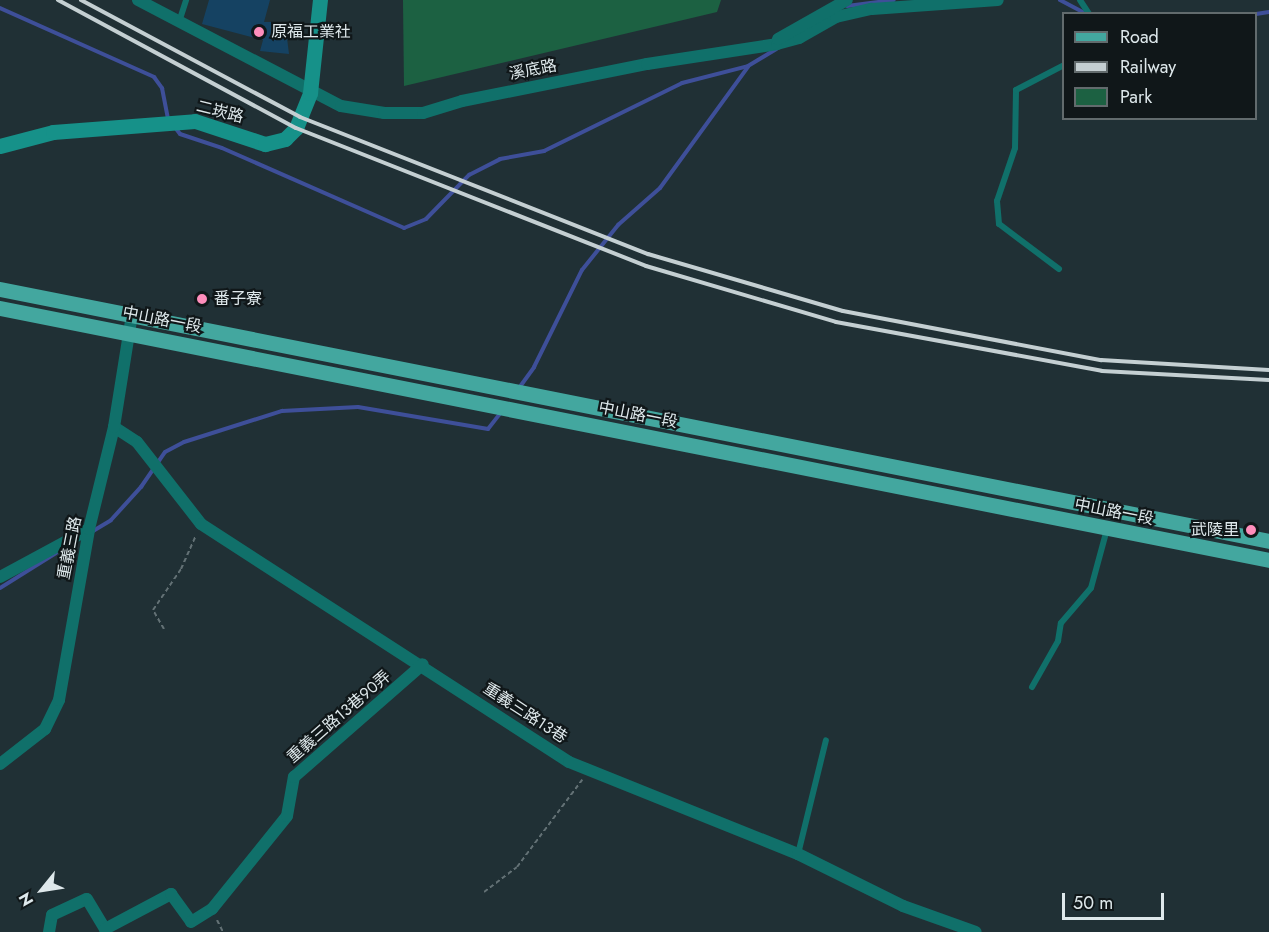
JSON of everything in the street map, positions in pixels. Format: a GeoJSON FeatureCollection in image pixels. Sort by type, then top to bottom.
{"type":"FeatureCollection","features":[{"type":"Feature","properties":{"kind":"main road","name":"中山路一段"},"geometry":{"type":"LineString","coordinates":[[0,289],[1269,541]]}},
{"type":"Feature","properties":{"kind":"main road","name":"中山路一段"},"geometry":{"type":"LineString","coordinates":[[0,308],[129,331],[1269,560]]}},
{"type":"Feature","properties":{"kind":"main road"},"geometry":{"type":"LineString","coordinates":[[1037,515],[1039,496]]}},
{"type":"Feature","properties":{"kind":"street","name":"溪底路"},"geometry":{"type":"LineString","coordinates":[[138,0],[310,93],[341,106],[384,113],[423,113],[462,101],[612,71],[772,45],[799,38],[836,17],[873,9],[998,0]]}},
{"type":"Feature","properties":{"kind":"street","name":"二崁路"},"geometry":{"type":"LineString","coordinates":[[0,146],[53,132],[195,121],[265,144],[285,139],[296,128],[310,93],[320,0]]}},
{"type":"Feature","properties":{"kind":"street","name":"溪底路"},"geometry":{"type":"LineString","coordinates":[[772,45],[847,0]]}},
{"type":"Feature","properties":{"kind":"street","name":"重義三路"},"geometry":{"type":"LineString","coordinates":[[0,764],[45,729],[59,700],[89,528],[114,427],[132,315]]}},
{"type":"Feature","properties":{"kind":"street","name":"重義三路13巷"},"geometry":{"type":"LineString","coordinates":[[114,427],[137,442],[201,524],[423,664],[569,762],[798,854],[903,906],[976,932]]}},
{"type":"Feature","properties":{"kind":"street"},"geometry":{"type":"LineString","coordinates":[[0,577],[89,528]]}},
{"type":"Feature","properties":{"kind":"street","name":"重義三路13巷90弄"},"geometry":{"type":"LineString","coordinates":[[49,932],[52,915],[87,899],[105,929],[171,894],[191,922],[212,909],[287,816],[294,777],[423,664]]}},
{"type":"Feature","properties":{"kind":"lane"},"geometry":{"type":"LineString","coordinates":[[179,22],[186,0]]}},
{"type":"Feature","properties":{"kind":"lane"},"geometry":{"type":"LineString","coordinates":[[1080,0],[1090,12]]}},
{"type":"Feature","properties":{"kind":"lane"},"geometry":{"type":"LineString","coordinates":[[1059,269],[999,224],[998,201],[1015,148],[1016,90],[1062,66]]}},
{"type":"Feature","properties":{"kind":"lane"},"geometry":{"type":"LineString","coordinates":[[1032,687],[1058,641],[1061,623],[1091,588],[1107,529]]}},
{"type":"Feature","properties":{"kind":"lane"},"geometry":{"type":"LineString","coordinates":[[798,854],[826,740]]}},
{"type":"Feature","properties":{"kind":"path"},"geometry":{"type":"LineString","coordinates":[[164,629],[153,610],[181,569],[201,524]]}},
{"type":"Feature","properties":{"kind":"path"},"geometry":{"type":"LineString","coordinates":[[484,892],[517,867],[589,770]]}},
{"type":"Feature","properties":{"kind":"green space"},"geometry":{"type":"Polygon","coordinates":[[[403,0],[721,0],[717,12],[404,86],[403,0]]]}},
{"type":"Feature","properties":{"kind":"building","name":"原福工業社"},"geometry":{"type":"Polygon","coordinates":[[[209,0],[270,0],[264,22],[285,22],[289,54],[260,51],[263,40],[202,24],[209,0]]]}},
{"type":"Feature","properties":{"kind":"waterway"},"geometry":{"type":"LineString","coordinates":[[847,6],[894,0]]}},
{"type":"Feature","properties":{"kind":"waterway"},"geometry":{"type":"LineString","coordinates":[[1060,0],[1082,12]]}},
{"type":"Feature","properties":{"kind":"waterway"},"geometry":{"type":"LineString","coordinates":[[0,8],[154,77],[162,88],[168,118]]}},
{"type":"Feature","properties":{"kind":"waterway"},"geometry":{"type":"LineString","coordinates":[[1257,14],[1269,12]]}},
{"type":"Feature","properties":{"kind":"waterway"},"geometry":{"type":"LineString","coordinates":[[174,126],[180,134],[222,148],[404,228],[426,219],[469,175],[500,159],[544,151],[682,83],[748,66],[776,49]]}},
{"type":"Feature","properties":{"kind":"waterway"},"geometry":{"type":"LineString","coordinates":[[519,388],[534,367],[582,270],[618,225],[660,188],[748,67]]}},
{"type":"Feature","properties":{"kind":"waterway"},"geometry":{"type":"LineString","coordinates":[[93,531],[111,520],[141,487],[165,452],[184,442],[282,411],[358,407],[488,429],[502,411]]}},
{"type":"Feature","properties":{"kind":"waterway"},"geometry":{"type":"LineString","coordinates":[[0,588],[56,553]]}},
{"type":"Feature","properties":{"kind":"railway"},"geometry":{"type":"LineString","coordinates":[[58,0],[296,128],[646,266],[836,322],[1102,371],[1269,380]]}},
{"type":"Feature","properties":{"kind":"railway"},"geometry":{"type":"LineString","coordinates":[[81,0],[300,117],[648,254],[843,311],[1101,360],[1269,370]]}},
{"type":"Feature","properties":{"kind":"place","name":"原福工業社"},"geometry":{"type":"Point","coordinates":[259,32]}},
{"type":"Feature","properties":{"kind":"place","name":"番子寮"},"geometry":{"type":"Point","coordinates":[202,299]}},
{"type":"Feature","properties":{"kind":"place","name":"武陵里"},"geometry":{"type":"Point","coordinates":[1251,530]}}]}
